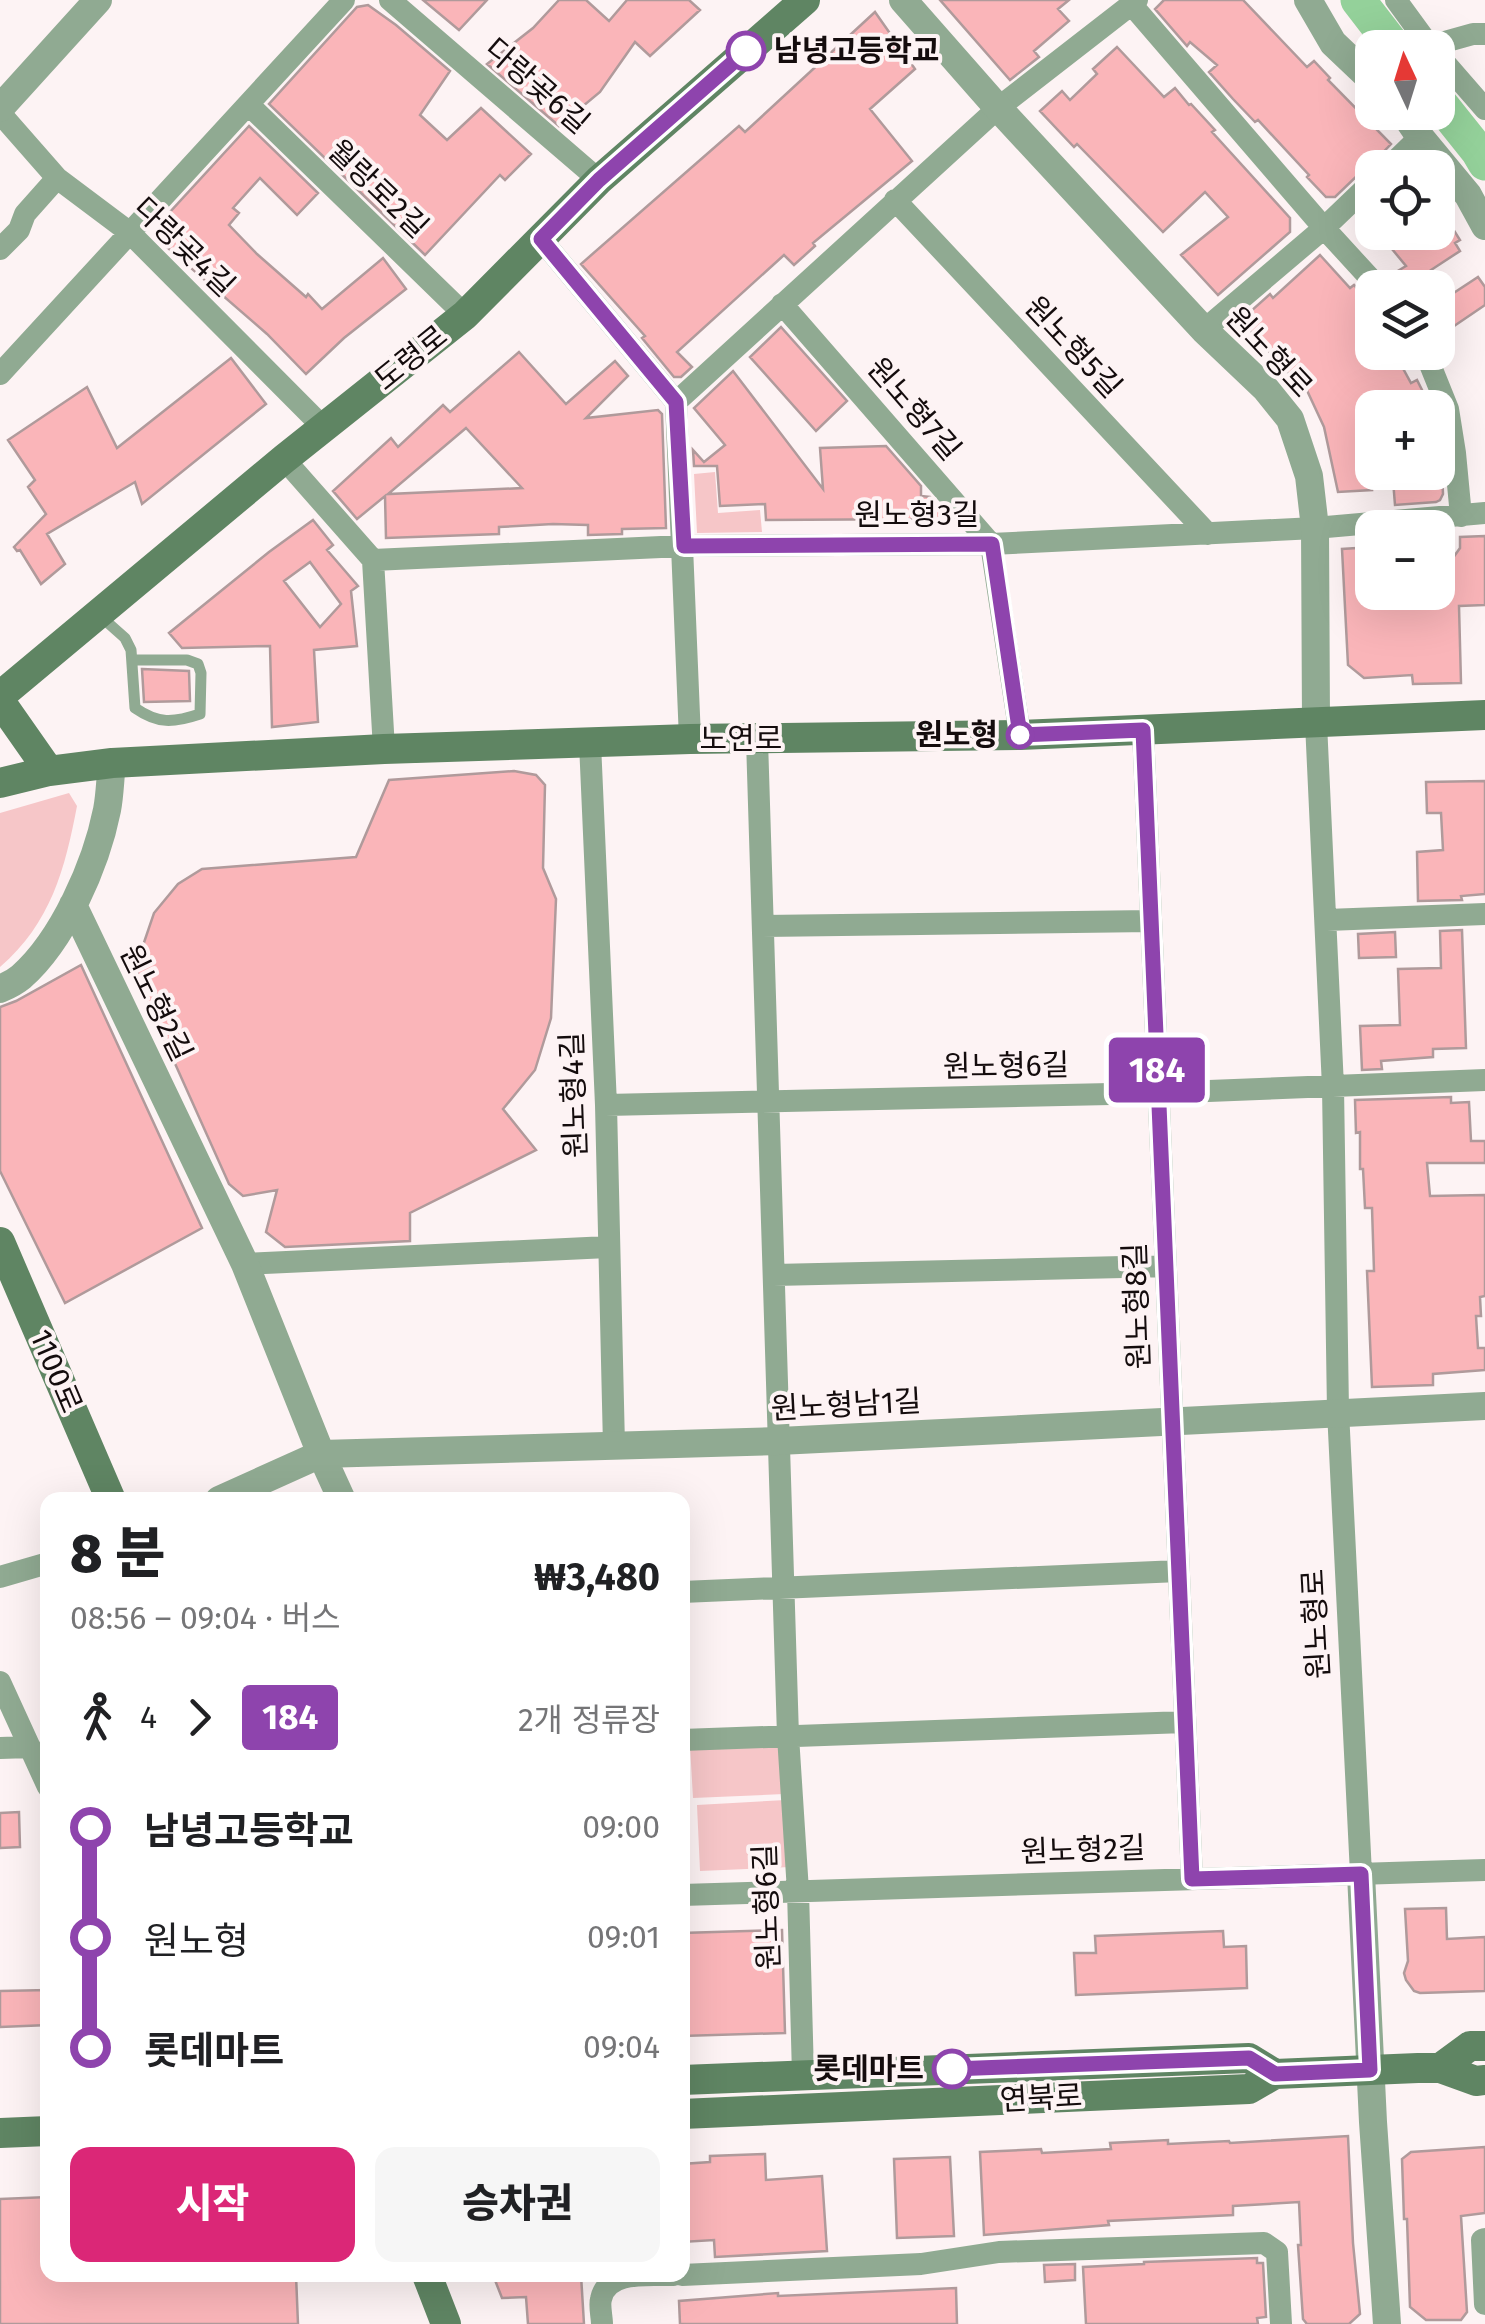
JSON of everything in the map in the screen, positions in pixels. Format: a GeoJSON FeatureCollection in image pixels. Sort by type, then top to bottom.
{"type":"FeatureCollection","features":[{"type":"Feature","properties":{"kind":"main road","name":"도령로"},"geometry":{"type":"LineString","coordinates":[[0,699],[284,459],[465,315],[599,180],[806,0]]}},
{"type":"Feature","properties":{"kind":"main road"},"geometry":{"type":"LineString","coordinates":[[0,699],[49,771]]}},
{"type":"Feature","properties":{"kind":"main road","name":"노연로"},"geometry":{"type":"LineString","coordinates":[[0,783],[49,771],[112,763],[384,748],[1020,735],[1485,715]]}},
{"type":"Feature","properties":{"kind":"main road","name":"1100로"},"geometry":{"type":"LineString","coordinates":[[0,1242],[108,1492]]}},
{"type":"Feature","properties":{"kind":"main road","name":"연북로"},"geometry":{"type":"LineString","coordinates":[[1440,2068],[1470,2046],[1485,2046]]}},
{"type":"Feature","properties":{"kind":"main road","name":"연북로"},"geometry":{"type":"LineString","coordinates":[[690,2080],[1249,2058],[1275,2074]]}},
{"type":"Feature","properties":{"kind":"main road","name":"연북로"},"geometry":{"type":"LineString","coordinates":[[690,2114],[1249,2088],[1275,2074],[1440,2068],[1476,2081],[1485,2080]]}},
{"type":"Feature","properties":{"kind":"main road"},"geometry":{"type":"LineString","coordinates":[[0,2133],[40,2130]]}},
{"type":"Feature","properties":{"kind":"main road"},"geometry":{"type":"LineString","coordinates":[[430,2282],[446,2324]]}},
{"type":"Feature","properties":{"kind":"street"},"geometry":{"type":"LineString","coordinates":[[0,110],[98,0]]}},
{"type":"Feature","properties":{"kind":"street"},"geometry":{"type":"LineString","coordinates":[[0,374],[344,0]]}},
{"type":"Feature","properties":{"kind":"street","name":"다랑곶6길"},"geometry":{"type":"LineString","coordinates":[[390,0],[599,180]]}},
{"type":"Feature","properties":{"kind":"street","name":"원노형로"},"geometry":{"type":"LineString","coordinates":[[903,0],[1204,330],[1265,388],[1290,419],[1309,476],[1315,528],[1316,723],[1333,1087],[1338,1411],[1386,2324]]}},
{"type":"Feature","properties":{"kind":"street"},"geometry":{"type":"LineString","coordinates":[[1308,0],[1333,43],[1355,64]]}},
{"type":"Feature","properties":{"kind":"street"},"geometry":{"type":"LineString","coordinates":[[1396,0],[1418,30]]}},
{"type":"Feature","properties":{"kind":"street"},"geometry":{"type":"LineString","coordinates":[[676,402],[998,108],[1134,2],[1362,270]]}},
{"type":"Feature","properties":{"kind":"street"},"geometry":{"type":"LineString","coordinates":[[1455,39],[1485,34]]}},
{"type":"Feature","properties":{"kind":"street"},"geometry":{"type":"LineString","coordinates":[[1455,75],[1485,109]]}},
{"type":"Feature","properties":{"kind":"street","name":"월랑로2길"},"geometry":{"type":"LineString","coordinates":[[250,105],[465,315]]}},
{"type":"Feature","properties":{"kind":"street","name":"다랑곶4길"},"geometry":{"type":"LineString","coordinates":[[0,110],[57,178],[129,232],[324,428]]}},
{"type":"Feature","properties":{"kind":"street"},"geometry":{"type":"LineString","coordinates":[[1415,130],[1468,195],[1485,226]]}},
{"type":"Feature","properties":{"kind":"street"},"geometry":{"type":"LineString","coordinates":[[1407,150],[1420,137]]}},
{"type":"Feature","properties":{"kind":"street"},"geometry":{"type":"LineString","coordinates":[[0,249],[57,178]]}},
{"type":"Feature","properties":{"kind":"street"},"geometry":{"type":"LineString","coordinates":[[1204,330],[1355,198]]}},
{"type":"Feature","properties":{"kind":"street","name":"원노형5길"},"geometry":{"type":"LineString","coordinates":[[895,200],[1208,534]]}},
{"type":"Feature","properties":{"kind":"street"},"geometry":{"type":"LineString","coordinates":[[541,239],[676,402],[690,739]]}},
{"type":"Feature","properties":{"kind":"street","name":"원노형7길"},"geometry":{"type":"LineString","coordinates":[[782,304],[992,544]]}},
{"type":"Feature","properties":{"kind":"street"},"geometry":{"type":"LineString","coordinates":[[1432,370],[1448,408],[1461,516]]}},
{"type":"Feature","properties":{"kind":"street"},"geometry":{"type":"LineString","coordinates":[[284,459],[373,560],[384,748]]}},
{"type":"Feature","properties":{"kind":"street","name":"원노형3길"},"geometry":{"type":"LineString","coordinates":[[373,560],[684,546],[992,544],[1315,528],[1485,513]]}},
{"type":"Feature","properties":{"kind":"street"},"geometry":{"type":"LineString","coordinates":[[992,544],[1020,735]]}},
{"type":"Feature","properties":{"kind":"street","name":"원노형8길"},"geometry":{"type":"LineString","coordinates":[[1143,730],[1192,1879]]}},
{"type":"Feature","properties":{"kind":"street","name":"원노형6길"},"geometry":{"type":"LineString","coordinates":[[757,740],[788,1736],[798,1892],[803,2075]]}},
{"type":"Feature","properties":{"kind":"street","name":"원노형4길"},"geometry":{"type":"LineString","coordinates":[[590,742],[606,1105],[614,1446]]}},
{"type":"Feature","properties":{"kind":"street"},"geometry":{"type":"LineString","coordinates":[[0,989],[19,979],[57,935],[73,905],[94,857],[112,763]]}},
{"type":"Feature","properties":{"kind":"street","name":"원노형2길"},"geometry":{"type":"LineString","coordinates":[[73,905],[246,1264],[338,1492]]}},
{"type":"Feature","properties":{"kind":"street"},"geometry":{"type":"LineString","coordinates":[[1327,920],[1485,914]]}},
{"type":"Feature","properties":{"kind":"street"},"geometry":{"type":"LineString","coordinates":[[763,926],[1151,921]]}},
{"type":"Feature","properties":{"kind":"street","name":"원노형6길"},"geometry":{"type":"LineString","coordinates":[[606,1105],[1158,1093],[1485,1080]]}},
{"type":"Feature","properties":{"kind":"street"},"geometry":{"type":"LineString","coordinates":[[246,1264],[608,1247]]}},
{"type":"Feature","properties":{"kind":"street"},"geometry":{"type":"LineString","coordinates":[[774,1275],[1166,1266]]}},
{"type":"Feature","properties":{"kind":"street","name":"원노형남1길"},"geometry":{"type":"LineString","coordinates":[[236,1492],[321,1454],[779,1441],[1485,1406]]}},
{"type":"Feature","properties":{"kind":"street"},"geometry":{"type":"LineString","coordinates":[[0,1577],[40,1566]]}},
{"type":"Feature","properties":{"kind":"street"},"geometry":{"type":"LineString","coordinates":[[690,1592],[1179,1571]]}},
{"type":"Feature","properties":{"kind":"street"},"geometry":{"type":"LineString","coordinates":[[0,1682],[40,1769]]}},
{"type":"Feature","properties":{"kind":"street"},"geometry":{"type":"LineString","coordinates":[[690,1740],[1186,1722]]}},
{"type":"Feature","properties":{"kind":"street"},"geometry":{"type":"LineString","coordinates":[[0,1748],[30,1747]]}},
{"type":"Feature","properties":{"kind":"street","name":"원노형2길"},"geometry":{"type":"LineString","coordinates":[[690,1895],[1485,1870]]}},
{"type":"Feature","properties":{"kind":"street"},"geometry":{"type":"LineString","coordinates":[[1485,2239],[1485,2304]]}},
{"type":"Feature","properties":{"kind":"street"},"geometry":{"type":"LineString","coordinates":[[690,2274],[921,2264],[999,2252],[1264,2243],[1277,2252],[1281,2324]]}},
{"type":"Feature","properties":{"kind":"street"},"geometry":{"type":"LineString","coordinates":[[602,2324],[601,2299],[613,2282]]}},
{"type":"Feature","properties":{"kind":"lane"},"geometry":{"type":"LineString","coordinates":[[98,614],[125,638],[130,650],[135,708],[148,717],[165,721],[200,714],[202,673],[198,664],[187,660],[132,660]]}},
{"type":"Feature","properties":{"kind":"shaded area"},"geometry":{"type":"Polygon","coordinates":[[[715,472],[718,513],[760,510],[762,532],[697,533],[694,474],[715,472]]]}},
{"type":"Feature","properties":{"kind":"shaded area"},"geometry":{"type":"Polygon","coordinates":[[[69,793],[77,806],[53,894],[32,932],[0,967],[0,813],[69,793]]]}},
{"type":"Feature","properties":{"kind":"shaded area"},"geometry":{"type":"Polygon","coordinates":[[[782,1742],[784,1794],[693,1798],[690,1746],[782,1742]]]}},
{"type":"Feature","properties":{"kind":"shaded area"},"geometry":{"type":"Polygon","coordinates":[[[786,1800],[790,1867],[700,1871],[697,1805],[786,1800]]]}},
{"type":"Feature","properties":{"kind":"building"},"geometry":{"type":"Polygon","coordinates":[[[423,0],[487,0],[459,30],[423,0]]]}},
{"type":"Feature","properties":{"kind":"building"},"geometry":{"type":"Polygon","coordinates":[[[559,0],[586,0],[609,21],[627,0],[689,0],[700,10],[650,56],[635,42],[600,92],[559,126],[487,64],[533,28],[559,0]]]}},
{"type":"Feature","properties":{"kind":"building"},"geometry":{"type":"Polygon","coordinates":[[[940,0],[1069,0],[1058,9],[1069,21],[1034,51],[1039,57],[1010,80],[940,0]]]}},
{"type":"Feature","properties":{"kind":"building"},"geometry":{"type":"Polygon","coordinates":[[[1164,0],[1243,0],[1307,67],[1314,61],[1330,78],[1355,107],[1355,130],[1377,130],[1391,144],[1385,150],[1355,150],[1355,178],[1335,197],[1326,197],[1209,72],[1217,65],[1190,42],[1187,46],[1155,9],[1164,0]]]}},
{"type":"Feature","properties":{"kind":"building"},"geometry":{"type":"Polygon","coordinates":[[[368,5],[450,71],[420,115],[447,140],[481,108],[531,154],[505,180],[500,175],[425,255],[269,104],[357,7],[368,5]]]}},
{"type":"Feature","properties":{"kind":"building"},"geometry":{"type":"Polygon","coordinates":[[[875,12],[915,69],[870,109],[912,161],[813,243],[815,246],[794,265],[784,255],[677,352],[692,367],[681,377],[674,377],[642,338],[645,336],[581,264],[739,126],[745,132],[875,12]]]}},
{"type":"Feature","properties":{"kind":"building"},"geometry":{"type":"Polygon","coordinates":[[[1117,47],[1164,97],[1175,88],[1290,218],[1290,232],[1218,295],[1181,255],[1228,217],[1205,192],[1163,232],[1040,111],[1062,91],[1070,100],[1097,74],[1093,69],[1117,47]]]}},
{"type":"Feature","properties":{"kind":"building"},"geometry":{"type":"Polygon","coordinates":[[[249,126],[318,193],[297,215],[260,178],[233,208],[239,213],[229,225],[322,309],[383,258],[406,289],[306,374],[267,334],[161,242],[159,224],[249,126]]]}},
{"type":"Feature","properties":{"kind":"building"},"geometry":{"type":"Polygon","coordinates":[[[1455,243],[1460,251],[1431,270],[1399,270],[1406,266],[1393,250],[1455,250],[1455,243]]]}},
{"type":"Feature","properties":{"kind":"building"},"geometry":{"type":"Polygon","coordinates":[[[1320,255],[1350,288],[1355,286],[1355,370],[1404,370],[1411,383],[1417,380],[1422,390],[1355,390],[1355,490],[1372,490],[1338,492],[1324,427],[1297,369],[1290,375],[1241,320],[1270,294],[1273,298],[1320,255]]]}},
{"type":"Feature","properties":{"kind":"building"},"geometry":{"type":"Polygon","coordinates":[[[1478,277],[1485,287],[1485,305],[1455,325],[1455,292],[1478,277]]]}},
{"type":"Feature","properties":{"kind":"building"},"geometry":{"type":"Polygon","coordinates":[[[781,327],[847,401],[816,431],[750,357],[781,327]]]}},
{"type":"Feature","properties":{"kind":"building"},"geometry":{"type":"Polygon","coordinates":[[[519,352],[566,404],[615,361],[628,376],[586,418],[658,410],[662,414],[666,528],[588,535],[588,525],[553,524],[499,527],[499,534],[386,538],[385,496],[357,519],[333,491],[391,438],[398,447],[443,405],[450,412],[519,352]],[[466,428],[388,494],[522,488],[466,428]]]}},
{"type":"Feature","properties":{"kind":"building"},"geometry":{"type":"Polygon","coordinates":[[[231,358],[266,404],[142,504],[135,482],[47,534],[65,564],[41,584],[20,550],[14,547],[46,514],[28,487],[35,480],[8,440],[87,387],[117,448],[231,358]]]}},
{"type":"Feature","properties":{"kind":"building"},"geometry":{"type":"Polygon","coordinates":[[[733,371],[823,489],[820,448],[886,446],[921,486],[921,496],[930,497],[944,515],[936,519],[766,520],[765,504],[720,506],[717,466],[694,466],[693,450],[704,462],[725,445],[694,408],[733,371]]]}},
{"type":"Feature","properties":{"kind":"building"},"geometry":{"type":"Polygon","coordinates":[[[1394,490],[1443,490],[1436,502],[1395,505],[1394,490]]]}},
{"type":"Feature","properties":{"kind":"building"},"geometry":{"type":"Polygon","coordinates":[[[313,520],[333,545],[327,550],[358,586],[351,591],[357,646],[314,650],[318,722],[272,727],[270,646],[182,648],[169,633],[313,520]],[[310,562],[284,581],[320,627],[341,604],[310,562]]]}},
{"type":"Feature","properties":{"kind":"building"},"geometry":{"type":"Polygon","coordinates":[[[1485,536],[1485,605],[1459,606],[1461,683],[1413,684],[1412,675],[1364,678],[1348,665],[1342,549],[1355,548],[1355,610],[1455,610],[1455,555],[1460,537],[1485,536]]]}},
{"type":"Feature","properties":{"kind":"building"},"geometry":{"type":"Polygon","coordinates":[[[142,669],[189,671],[190,701],[144,702],[142,669]]]}},
{"type":"Feature","properties":{"kind":"building"},"geometry":{"type":"Polygon","coordinates":[[[514,771],[536,775],[545,785],[543,868],[556,899],[551,1018],[535,1070],[503,1109],[536,1150],[410,1213],[410,1241],[285,1247],[266,1232],[277,1190],[243,1196],[229,1184],[138,981],[137,963],[154,913],[178,884],[202,869],[356,857],[389,780],[514,771]]]}},
{"type":"Feature","properties":{"kind":"building"},"geometry":{"type":"Polygon","coordinates":[[[1485,781],[1485,894],[1461,896],[1462,900],[1418,901],[1417,852],[1443,850],[1441,813],[1427,813],[1426,782],[1485,781]]]}},
{"type":"Feature","properties":{"kind":"building"},"geometry":{"type":"Polygon","coordinates":[[[1462,930],[1466,1048],[1433,1049],[1433,1057],[1381,1061],[1382,1069],[1362,1070],[1360,1026],[1400,1025],[1398,969],[1441,968],[1440,931],[1462,930]]]}},
{"type":"Feature","properties":{"kind":"building"},"geometry":{"type":"Polygon","coordinates":[[[1395,932],[1396,957],[1359,958],[1358,934],[1395,932]]]}},
{"type":"Feature","properties":{"kind":"building"},"geometry":{"type":"Polygon","coordinates":[[[81,965],[202,1228],[65,1303],[0,1171],[0,1007],[81,965]]]}},
{"type":"Feature","properties":{"kind":"building"},"geometry":{"type":"Polygon","coordinates":[[[1451,1097],[1451,1103],[1469,1102],[1471,1141],[1485,1141],[1485,1163],[1427,1163],[1430,1196],[1485,1195],[1485,1296],[1480,1297],[1481,1316],[1476,1316],[1478,1348],[1485,1348],[1485,1370],[1433,1374],[1433,1385],[1372,1387],[1367,1271],[1374,1271],[1372,1208],[1365,1208],[1355,1100],[1451,1097]]]}},
{"type":"Feature","properties":{"kind":"building"},"geometry":{"type":"Polygon","coordinates":[[[19,1812],[20,1847],[0,1848],[0,1813],[19,1812]]]}},
{"type":"Feature","properties":{"kind":"building"},"geometry":{"type":"Polygon","coordinates":[[[1446,1908],[1447,1939],[1485,1937],[1485,1991],[1420,1993],[1406,1980],[1405,1909],[1446,1908]]]}},
{"type":"Feature","properties":{"kind":"building","name":"롯데마트"},"geometry":{"type":"Polygon","coordinates":[[[782,1930],[785,2033],[690,2036],[690,1933],[782,1930]]]}},
{"type":"Feature","properties":{"kind":"building"},"geometry":{"type":"Polygon","coordinates":[[[1223,1931],[1224,1947],[1246,1946],[1247,1988],[1076,1995],[1074,1953],[1096,1953],[1095,1936],[1223,1931]]]}},
{"type":"Feature","properties":{"kind":"building"},"geometry":{"type":"Polygon","coordinates":[[[40,1990],[40,2025],[0,2027],[0,1991],[40,1990]]]}},
{"type":"Feature","properties":{"kind":"building"},"geometry":{"type":"Polygon","coordinates":[[[1348,2136],[1360,2314],[1349,2324],[1307,2324],[1303,2319],[1299,2202],[1233,2206],[1233,2215],[1108,2221],[1109,2225],[984,2235],[980,2152],[1111,2149],[1110,2143],[1168,2140],[1168,2144],[1230,2143],[1348,2136]]]}},
{"type":"Feature","properties":{"kind":"building"},"geometry":{"type":"Polygon","coordinates":[[[1485,2147],[1485,2213],[1461,2216],[1467,2312],[1461,2320],[1426,2320],[1410,2307],[1402,2159],[1411,2152],[1485,2147]]]}},
{"type":"Feature","properties":{"kind":"building"},"geometry":{"type":"Polygon","coordinates":[[[765,2154],[766,2180],[822,2176],[827,2251],[715,2257],[714,2240],[690,2242],[690,2163],[710,2162],[710,2156],[765,2154]]]}},
{"type":"Feature","properties":{"kind":"building"},"geometry":{"type":"Polygon","coordinates":[[[950,2157],[954,2236],[897,2238],[894,2159],[950,2157]]]}},
{"type":"Feature","properties":{"kind":"building"},"geometry":{"type":"Polygon","coordinates":[[[40,2197],[40,2282],[296,2282],[298,2324],[0,2324],[0,2199],[40,2197]]]}},
{"type":"Feature","properties":{"kind":"building"},"geometry":{"type":"Polygon","coordinates":[[[1257,2258],[1257,2263],[1263,2263],[1266,2317],[1257,2318],[1258,2324],[1086,2324],[1083,2267],[1257,2258]]]}},
{"type":"Feature","properties":{"kind":"building"},"geometry":{"type":"Polygon","coordinates":[[[1075,2264],[1075,2280],[1045,2282],[1044,2265],[1075,2264]]]}},
{"type":"Feature","properties":{"kind":"building"},"geometry":{"type":"Polygon","coordinates":[[[496,2282],[581,2282],[584,2324],[528,2324],[526,2297],[502,2298],[496,2282]]]}},
{"type":"Feature","properties":{"kind":"building"},"geometry":{"type":"Polygon","coordinates":[[[956,2288],[957,2324],[680,2324],[679,2301],[778,2293],[956,2288]]]}},
{"type":"Feature","properties":{"kind":"waterway"},"geometry":{"type":"LineString","coordinates":[[1358,0],[1381,30]]}},
{"type":"Feature","properties":{"kind":"waterway"},"geometry":{"type":"LineString","coordinates":[[1455,122],[1485,163]]}},
{"type":"Feature","properties":{"kind":"bus line","name":"184"},"geometry":{"type":"LineString","coordinates":[[746,51],[599,180],[541,239],[676,402],[684,546],[992,544],[1020,735],[1143,730],[1192,1879],[1361,1874],[1370,2070],[1275,2074],[1249,2058],[952,2069]]}},
{"type":"Feature","properties":{"kind":"place","name":"남녕고등학교"},"geometry":{"type":"Point","coordinates":[746,51]}},
{"type":"Feature","properties":{"kind":"place","name":"원노형"},"geometry":{"type":"Point","coordinates":[1020,735]}},
{"type":"Feature","properties":{"kind":"place","name":"롯데마트"},"geometry":{"type":"Point","coordinates":[952,2069]}}]}
